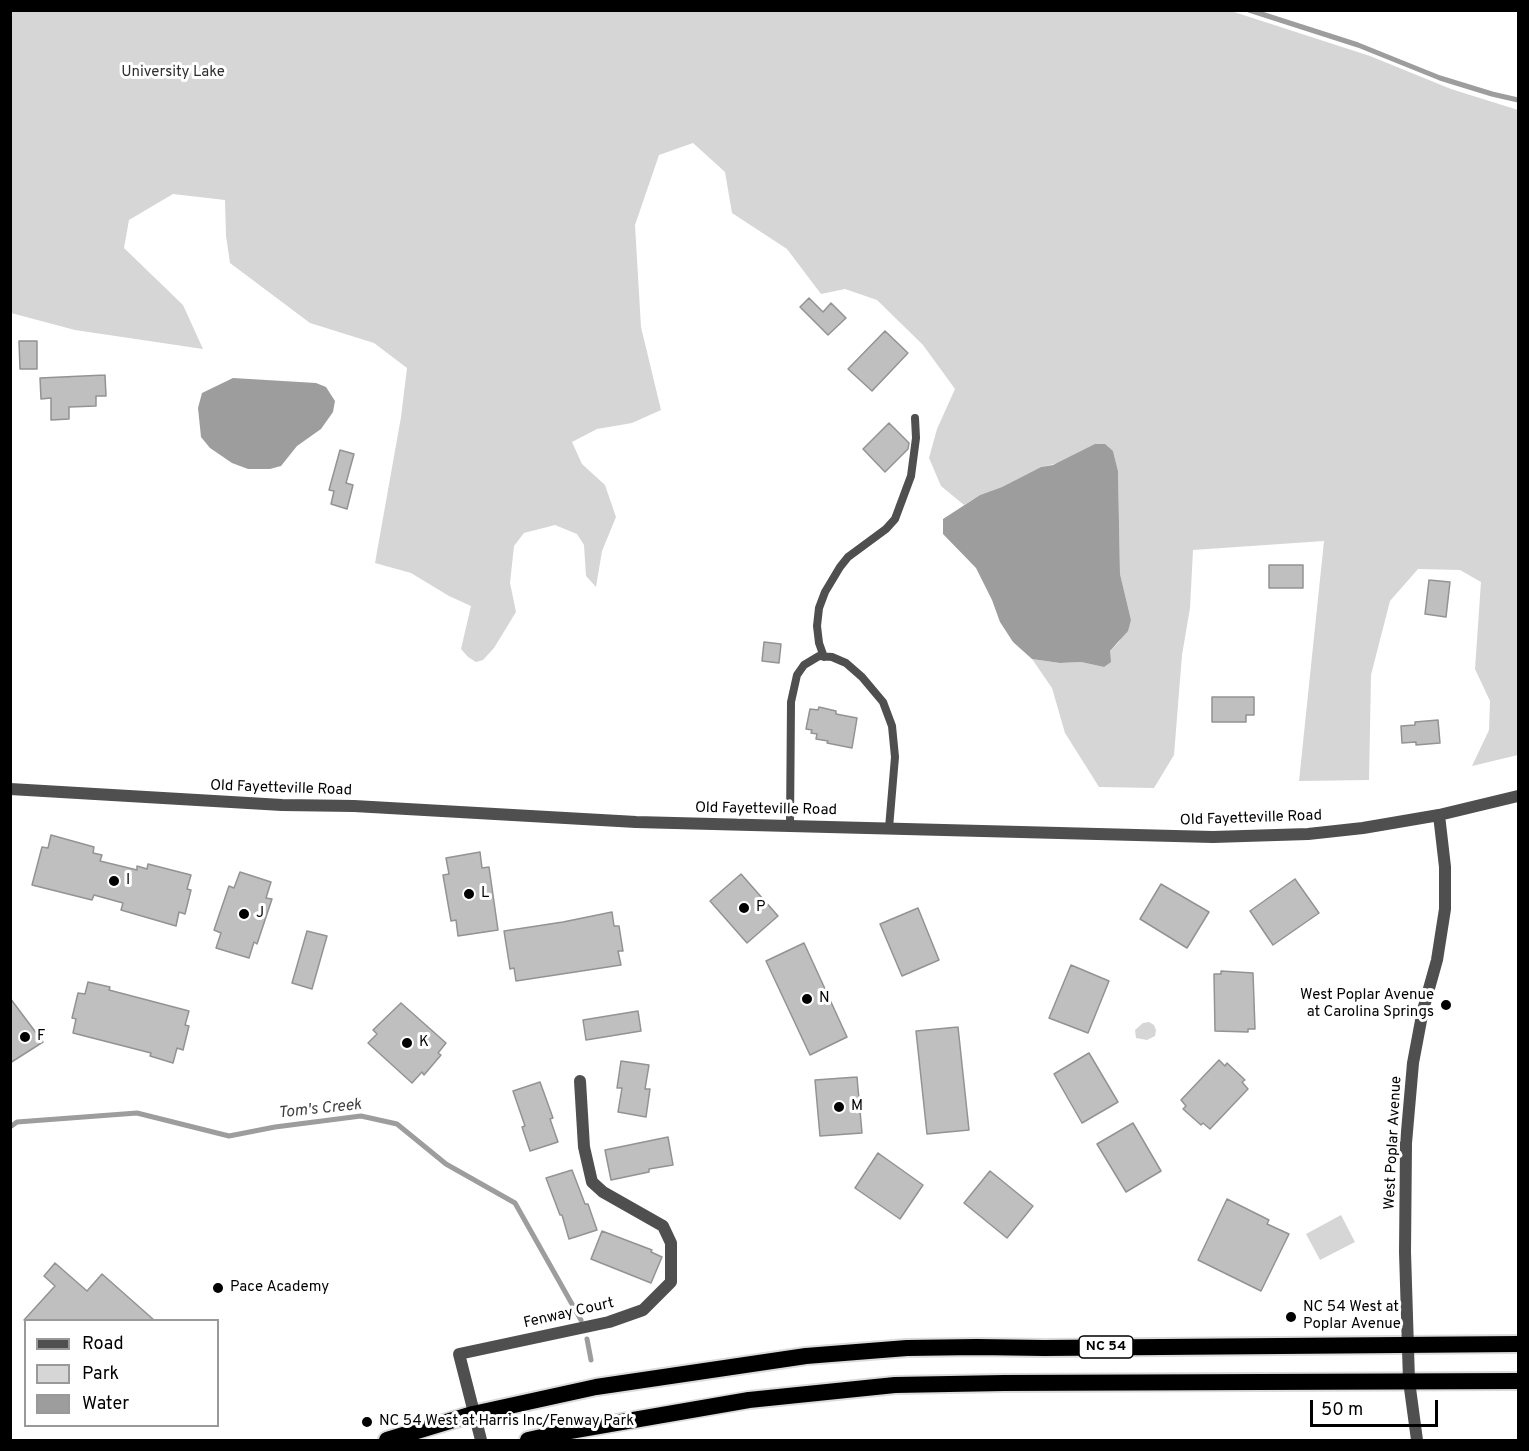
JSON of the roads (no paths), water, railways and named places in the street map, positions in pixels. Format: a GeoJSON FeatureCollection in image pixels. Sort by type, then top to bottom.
{"type":"FeatureCollection","features":[{"type":"Feature","properties":{"kind":"highway","name":"NC 54"},"geometry":{"type":"LineString","coordinates":[[387,1440],[473,1414],[596,1387],[806,1356],[907,1348],[1518,1344]]}},
{"type":"Feature","properties":{"kind":"highway"},"geometry":{"type":"LineString","coordinates":[[528,1440],[564,1431],[749,1400],[895,1385],[1518,1381]]}},
{"type":"Feature","properties":{"kind":"street","name":"Old Fayetteville Road"},"geometry":{"type":"LineString","coordinates":[[10,789],[282,805],[646,822],[1213,837],[1262,837],[1352,829],[1439,815],[1518,796]]}},
{"type":"Feature","properties":{"kind":"street","name":"West Poplar Avenue"},"geometry":{"type":"LineString","coordinates":[[1417,1440],[1407,1345],[1406,1143],[1413,1064],[1423,1010],[1441,942],[1445,909],[1445,867],[1439,815]]}},
{"type":"Feature","properties":{"kind":"street","name":"Fenway Court"},"geometry":{"type":"LineString","coordinates":[[473,1414],[459,1354],[609,1322],[643,1310],[671,1282],[671,1244],[663,1226],[603,1192],[592,1182],[584,1147],[580,1081]]}},
{"type":"Feature","properties":{"kind":"street"},"geometry":{"type":"LineString","coordinates":[[473,1414],[481,1440]]}},
{"type":"Feature","properties":{"kind":"lane"},"geometry":{"type":"LineString","coordinates":[[824,657],[817,626],[819,608],[825,592],[848,557],[886,529],[895,519],[911,476],[916,438],[915,418]]}},
{"type":"Feature","properties":{"kind":"lane"},"geometry":{"type":"LineString","coordinates":[[790,826],[791,702],[797,675],[804,664],[819,656],[832,657],[846,663],[862,676],[883,702],[892,726],[894,757],[889,828]]}},
{"type":"Feature","properties":{"kind":"water"},"geometry":{"type":"Polygon","coordinates":[[[233,378],[316,383],[326,387],[335,401],[333,412],[321,429],[297,446],[281,466],[270,469],[248,469],[232,463],[210,448],[201,437],[198,408],[202,393],[233,378]]]}},
{"type":"Feature","properties":{"kind":"water"},"geometry":{"type":"Polygon","coordinates":[[[1095,444],[1105,444],[1113,451],[1118,471],[1120,574],[1131,620],[1128,631],[1110,651],[1111,662],[1104,667],[1081,662],[1060,663],[1032,659],[1013,642],[1000,622],[976,568],[943,534],[943,519],[980,495],[1002,487],[1041,467],[1053,465],[1095,444]]]}},
{"type":"Feature","properties":{"kind":"waterway"},"geometry":{"type":"LineString","coordinates":[[1249,10],[1358,45],[1440,78],[1518,100]]}},
{"type":"Feature","properties":{"kind":"waterway","name":"Tom's Creek"},"geometry":{"type":"LineString","coordinates":[[10,1127],[17,1122],[137,1113],[229,1136],[275,1127],[361,1116],[397,1124],[446,1164],[515,1203],[581,1320]]}},
{"type":"Feature","properties":{"kind":"waterway","name":"Tom's Creek"},"geometry":{"type":"LineString","coordinates":[[587,1339],[591,1360]]}},
{"type":"Feature","properties":{"kind":"place","name":"I"},"geometry":{"type":"Point","coordinates":[114,881]}},
{"type":"Feature","properties":{"kind":"place","name":"L"},"geometry":{"type":"Point","coordinates":[469,894]}},
{"type":"Feature","properties":{"kind":"place","name":"P"},"geometry":{"type":"Point","coordinates":[744,908]}},
{"type":"Feature","properties":{"kind":"place","name":"J"},"geometry":{"type":"Point","coordinates":[244,914]}},
{"type":"Feature","properties":{"kind":"place","name":"N"},"geometry":{"type":"Point","coordinates":[807,999]}},
{"type":"Feature","properties":{"kind":"place","name":"West Poplar Avenue at Carolina Springs"},"geometry":{"type":"Point","coordinates":[1446,1005]}},
{"type":"Feature","properties":{"kind":"place","name":"F"},"geometry":{"type":"Point","coordinates":[25,1037]}},
{"type":"Feature","properties":{"kind":"place","name":"K"},"geometry":{"type":"Point","coordinates":[407,1043]}},
{"type":"Feature","properties":{"kind":"place","name":"M"},"geometry":{"type":"Point","coordinates":[839,1107]}},
{"type":"Feature","properties":{"kind":"place","name":"Pace Academy"},"geometry":{"type":"Point","coordinates":[218,1288]}},
{"type":"Feature","properties":{"kind":"place","name":"NC 54 West at Poplar Avenue"},"geometry":{"type":"Point","coordinates":[1291,1317]}},
{"type":"Feature","properties":{"kind":"place","name":"NC 54 West at Harris Inc/Fenway Park"},"geometry":{"type":"Point","coordinates":[367,1422]}},
{"type":"Feature","properties":{"kind":"park label","name":"University Lake"},"geometry":{"type":"Point","coordinates":[173,73]}}]}
